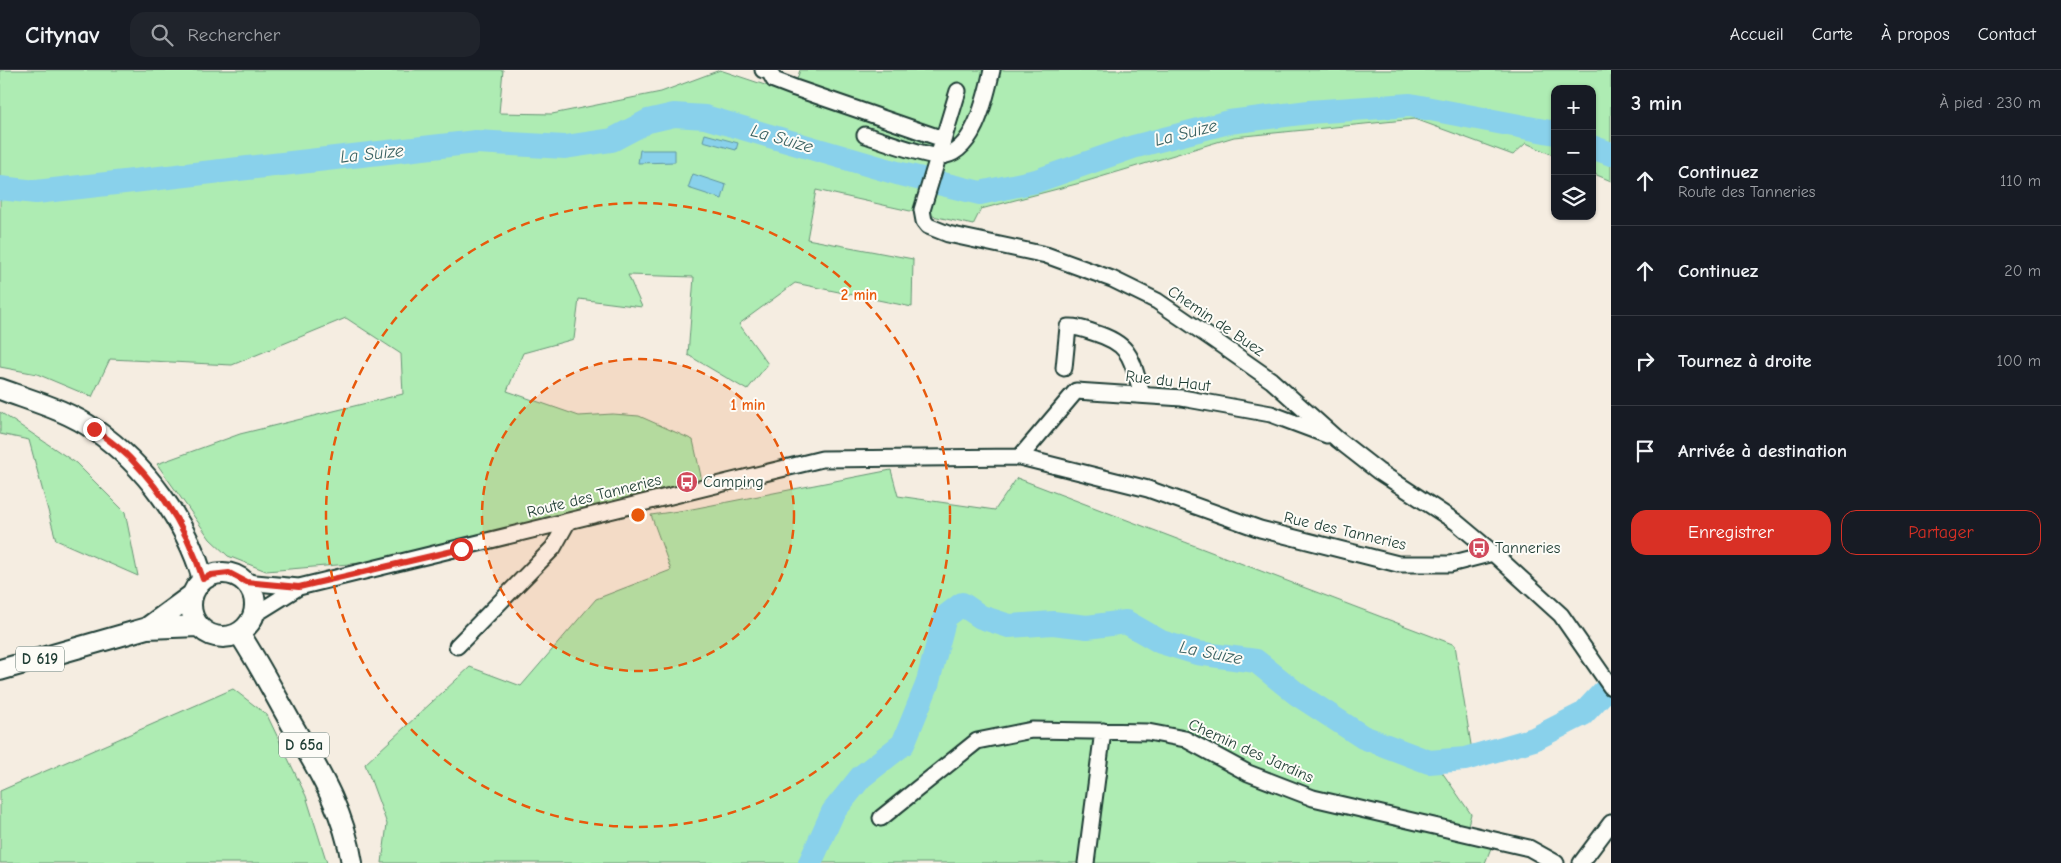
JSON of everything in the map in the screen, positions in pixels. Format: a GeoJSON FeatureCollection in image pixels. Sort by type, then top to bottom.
{"type":"FeatureCollection","features":[{"type":"Feature","properties":{"kind":"main road"},"geometry":{"type":"LineString","coordinates":[[0,389],[55,409],[94,429],[129,457],[154,486],[180,525],[197,559],[197,587],[191,614],[198,626],[211,635],[220,638],[239,633],[250,622],[254,615],[254,597],[246,582],[229,573],[211,575],[197,587]]}},
{"type":"Feature","properties":{"kind":"main road","name":"D 619"},"geometry":{"type":"LineString","coordinates":[[147,628],[197,587]]}},
{"type":"Feature","properties":{"kind":"main road","name":"D 619"},"geometry":{"type":"LineString","coordinates":[[0,670],[147,628],[198,626]]}},
{"type":"Feature","properties":{"kind":"main road","name":"D 65a"},"geometry":{"type":"LineString","coordinates":[[239,633],[324,779],[341,816],[348,839],[352,863]]}},
{"type":"Feature","properties":{"kind":"street"},"geometry":{"type":"LineString","coordinates":[[763,70],[769,71],[774,80],[943,139]]}},
{"type":"Feature","properties":{"kind":"street"},"geometry":{"type":"LineString","coordinates":[[864,135],[938,156],[954,151],[970,137],[984,103],[992,70]]}},
{"type":"Feature","properties":{"kind":"street","name":"Chemin de Buez"},"geometry":{"type":"LineString","coordinates":[[958,91],[925,195],[922,216],[928,226],[948,234],[1046,255],[1112,279],[1157,301],[1272,380],[1337,439],[1378,471],[1456,522],[1493,553]]}},
{"type":"Feature","properties":{"kind":"street"},"geometry":{"type":"LineString","coordinates":[[1064,368],[1068,328],[1075,326],[1120,342],[1129,354],[1142,394]]}},
{"type":"Feature","properties":{"kind":"street","name":"Rue du Haut"},"geometry":{"type":"LineString","coordinates":[[1020,457],[1076,391],[1182,398],[1271,414],[1337,439]]}},
{"type":"Feature","properties":{"kind":"street","name":"Route des Tanneries"},"geometry":{"type":"LineString","coordinates":[[254,615],[299,587],[822,459],[1020,457]]}},
{"type":"Feature","properties":{"kind":"street","name":"Rue des Tanneries"},"geometry":{"type":"LineString","coordinates":[[1020,457],[1148,489],[1260,529],[1398,564],[1450,564],[1493,553]]}},
{"type":"Feature","properties":{"kind":"street"},"geometry":{"type":"LineString","coordinates":[[458,646],[552,548],[568,521]]}},
{"type":"Feature","properties":{"kind":"street"},"geometry":{"type":"LineString","coordinates":[[1493,553],[1561,615],[1611,687]]}},
{"type":"Feature","properties":{"kind":"street","name":"Route des Tanneries"},"geometry":{"type":"LineString","coordinates":[[246,582],[299,587]]}},
{"type":"Feature","properties":{"kind":"street","name":"Chemin des Jardins"},"geometry":{"type":"LineString","coordinates":[[881,818],[977,741],[1032,730],[1148,732],[1185,739],[1248,773],[1313,798],[1528,848],[1556,863]]}},
{"type":"Feature","properties":{"kind":"street"},"geometry":{"type":"LineString","coordinates":[[1086,863],[1103,731]]}},
{"type":"Feature","properties":{"kind":"street"},"geometry":{"type":"LineString","coordinates":[[1581,863],[1611,823]]}},
{"type":"Feature","properties":{"kind":"green space"},"geometry":{"type":"Polygon","coordinates":[[[0,70],[503,70],[499,113],[552,114],[661,92],[720,70],[792,94],[800,70],[1611,70],[1611,181],[1596,175],[1596,85],[1551,85],[1551,154],[1526,143],[1513,155],[1415,119],[1234,137],[1084,182],[981,209],[973,225],[816,190],[807,239],[913,259],[912,307],[795,283],[739,324],[768,364],[747,390],[688,355],[694,277],[628,275],[642,307],[579,299],[574,339],[523,353],[507,391],[579,416],[613,414],[639,416],[693,440],[702,481],[655,490],[605,505],[361,563],[266,571],[228,556],[210,539],[157,464],[240,434],[403,394],[401,354],[346,318],[232,365],[110,359],[92,397],[37,374],[0,367],[0,70]]]}},
{"type":"Feature","properties":{"kind":"green space"},"geometry":{"type":"Polygon","coordinates":[[[0,412],[76,463],[125,512],[138,576],[56,540],[29,440],[0,434],[0,412]]]}},
{"type":"Feature","properties":{"kind":"green space"},"geometry":{"type":"Polygon","coordinates":[[[891,470],[898,496],[995,510],[1017,478],[1455,645],[1472,751],[1437,757],[1437,765],[1471,814],[1464,839],[1486,843],[1491,848],[1485,863],[382,863],[387,824],[365,764],[470,667],[521,686],[596,599],[671,570],[651,515],[692,509],[891,470]]]}},
{"type":"Feature","properties":{"kind":"green space"},"geometry":{"type":"Polygon","coordinates":[[[233,689],[267,715],[306,796],[327,863],[0,863],[0,791],[233,689]]]}},
{"type":"Feature","properties":{"kind":"water"},"geometry":{"type":"Polygon","coordinates":[[[705,134],[738,143],[736,150],[703,141],[705,134]]]}},
{"type":"Feature","properties":{"kind":"water"},"geometry":{"type":"Polygon","coordinates":[[[640,150],[675,150],[675,162],[638,163],[640,150]]]}},
{"type":"Feature","properties":{"kind":"water"},"geometry":{"type":"Polygon","coordinates":[[[693,174],[726,185],[722,199],[688,188],[693,174]]]}},
{"type":"Feature","properties":{"kind":"waterway","name":"La Suize"},"geometry":{"type":"LineString","coordinates":[[0,188],[36,192],[476,142],[565,147],[612,140],[648,121],[674,115],[705,117],[897,173],[980,193],[1036,181],[1133,147],[1229,122],[1309,112],[1410,105],[1551,132]]}},
{"type":"Feature","properties":{"kind":"waterway","name":"La Suize"},"geometry":{"type":"LineString","coordinates":[[1596,148],[1611,154]]}},
{"type":"Feature","properties":{"kind":"waterway","name":"La Suize"},"geometry":{"type":"LineString","coordinates":[[810,863],[833,812],[861,777],[903,744],[927,685],[945,617],[962,604],[981,617],[1009,626],[1053,623],[1087,627],[1126,622],[1161,642],[1197,653],[1256,661],[1297,694],[1363,737],[1429,762],[1465,759],[1534,739],[1583,714],[1611,684]]}},
{"type":"Feature","properties":{"kind":"place","name":"Camping"},"geometry":{"type":"Point","coordinates":[687,482]}},
{"type":"Feature","properties":{"kind":"place","name":"Tanneries"},"geometry":{"type":"Point","coordinates":[1479,548]}},
{"type":"Feature","properties":{"kind":"route"},"geometry":{"type":"LineString","coordinates":[[94,429],[129,457],[154,486],[180,525],[197,559],[203,579],[211,575],[229,573],[238,576],[246,582],[299,587],[461,549]]}}]}
